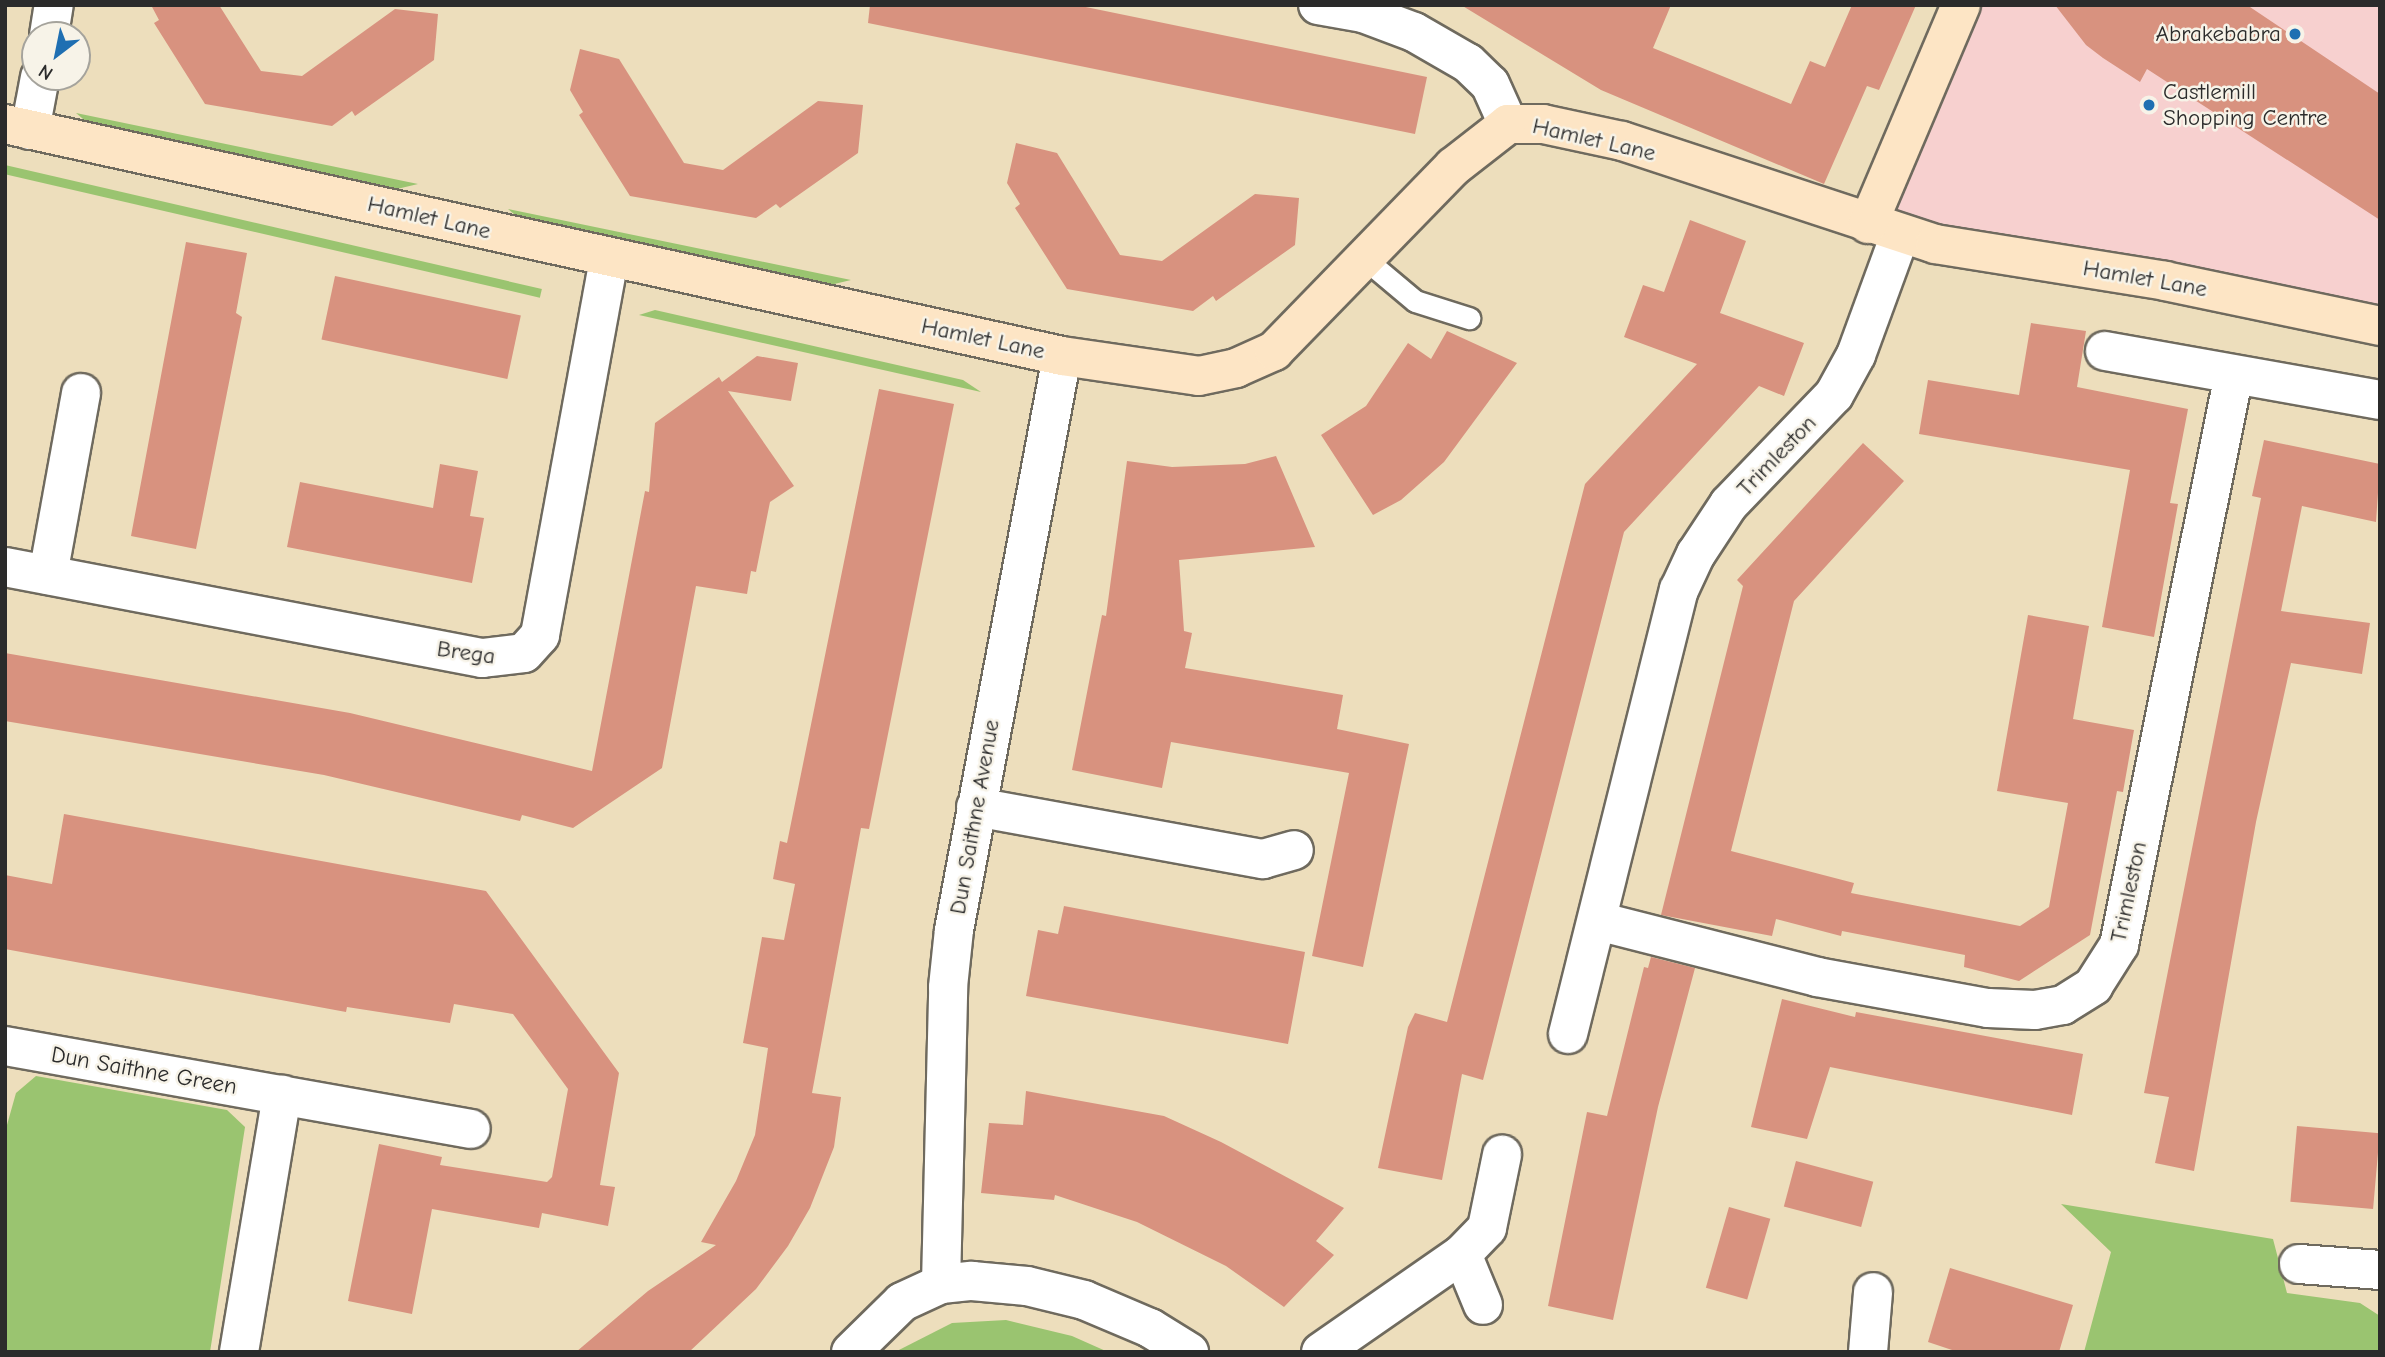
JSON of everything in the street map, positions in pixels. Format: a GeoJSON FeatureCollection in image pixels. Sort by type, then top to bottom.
{"type":"FeatureCollection","features":[{"type":"Feature","properties":{"kind":"street"},"geometry":{"type":"LineString","coordinates":[[1318,5],[1389,23],[1468,62],[1490,84],[1508,124]]}},
{"type":"Feature","properties":{"kind":"street"},"geometry":{"type":"LineString","coordinates":[[1884,230],[1961,5]]}},
{"type":"Feature","properties":{"kind":"street"},"geometry":{"type":"LineString","coordinates":[[18,127],[34,91]]}},
{"type":"Feature","properties":{"kind":"street","name":"Hamlet Lane"},"geometry":{"type":"LineString","coordinates":[[18,127],[1062,356],[1199,376],[1236,368],[1275,351],[1454,167],[1508,124],[1543,124],[1622,141],[1884,230],[2165,281],[2380,326]]}},
{"type":"Feature","properties":{"kind":"street","name":"Trimleston"},"geometry":{"type":"LineString","coordinates":[[1568,1034],[1679,590],[1696,554],[1729,504],[1834,395],[1856,355],[1884,230]]}},
{"type":"Feature","properties":{"kind":"street","name":"Brega"},"geometry":{"type":"LineString","coordinates":[[5,567],[482,658],[524,653],[540,635],[609,258]]}},
{"type":"Feature","properties":{"kind":"street"},"geometry":{"type":"LineString","coordinates":[[2105,351],[2380,400]]}},
{"type":"Feature","properties":{"kind":"street","name":"Dun Saithne Avenue"},"geometry":{"type":"LineString","coordinates":[[941,1283],[948,987],[976,807],[1062,356]]}},
{"type":"Feature","properties":{"kind":"street","name":"Trimleston"},"geometry":{"type":"LineString","coordinates":[[1598,921],[1817,977],[1988,1008],[2035,1010],[2063,1005],[2093,986],[2119,945],[2234,374]]}},
{"type":"Feature","properties":{"kind":"street"},"geometry":{"type":"LineString","coordinates":[[48,575],[81,393]]}},
{"type":"Feature","properties":{"kind":"street"},"geometry":{"type":"LineString","coordinates":[[976,807],[1263,859],[1294,850]]}},
{"type":"Feature","properties":{"kind":"street","name":"Dun Saithne Green"},"geometry":{"type":"LineString","coordinates":[[5,1046],[471,1129]]}},
{"type":"Feature","properties":{"kind":"street"},"geometry":{"type":"LineString","coordinates":[[239,1352],[282,1095]]}},
{"type":"Feature","properties":{"kind":"street"},"geometry":{"type":"LineString","coordinates":[[1321,1352],[1462,1254],[1487,1228],[1502,1155]]}},
{"type":"Feature","properties":{"kind":"street"},"geometry":{"type":"LineString","coordinates":[[1462,1254],[1483,1305]]}},
{"type":"Feature","properties":{"kind":"street"},"geometry":{"type":"LineString","coordinates":[[2299,1264],[2380,1270]]}},
{"type":"Feature","properties":{"kind":"street"},"geometry":{"type":"LineString","coordinates":[[851,1352],[902,1302],[941,1283],[1027,1286],[1084,1300],[1150,1328],[1189,1352]]}},
{"type":"Feature","properties":{"kind":"street"},"geometry":{"type":"LineString","coordinates":[[1868,1352],[1873,1292]]}},
{"type":"Feature","properties":{"kind":"lane"},"geometry":{"type":"LineString","coordinates":[[1365,260],[1415,301],[1469,318]]}},
{"type":"Feature","properties":{"kind":"shaded area","name":"Castlemill Shopping Centre"},"geometry":{"type":"Polygon","coordinates":[[[1961,5],[2380,5],[2380,326],[1935,244],[1876,204],[1961,5]]]}},
{"type":"Feature","properties":{"kind":"green space"},"geometry":{"type":"Polygon","coordinates":[[[76,113],[418,184],[397,189],[89,124],[76,113]]]}},
{"type":"Feature","properties":{"kind":"green space"},"geometry":{"type":"Polygon","coordinates":[[[5,165],[542,289],[540,298],[5,174],[5,165]]]}},
{"type":"Feature","properties":{"kind":"green space"},"geometry":{"type":"Polygon","coordinates":[[[508,209],[851,280],[830,285],[521,220],[508,209]]]}},
{"type":"Feature","properties":{"kind":"green space"},"geometry":{"type":"Polygon","coordinates":[[[655,310],[963,380],[981,392],[639,315],[655,310]]]}},
{"type":"Feature","properties":{"kind":"green space"},"geometry":{"type":"Polygon","coordinates":[[[36,1076],[227,1110],[245,1127],[210,1352],[5,1352],[5,1132],[16,1093],[36,1076]]]}},
{"type":"Feature","properties":{"kind":"green space"},"geometry":{"type":"Polygon","coordinates":[[[2061,1204],[2273,1239],[2287,1293],[2360,1303],[2380,1316],[2380,1348],[2376,1352],[2084,1352],[2111,1252],[2061,1204]]]}},
{"type":"Feature","properties":{"kind":"green space"},"geometry":{"type":"Polygon","coordinates":[[[1006,1320],[1072,1336],[1108,1352],[895,1352],[952,1323],[1006,1320]]]}},
{"type":"Feature","properties":{"kind":"building"},"geometry":{"type":"Polygon","coordinates":[[[151,5],[219,5],[261,71],[302,76],[395,9],[438,14],[434,60],[355,116],[352,111],[332,126],[205,104],[154,23],[159,20],[151,5]]]}},
{"type":"Feature","properties":{"kind":"building"},"geometry":{"type":"Polygon","coordinates":[[[870,5],[1076,5],[1427,77],[1415,134],[868,23],[870,5]]]}},
{"type":"Feature","properties":{"kind":"building"},"geometry":{"type":"Polygon","coordinates":[[[1461,5],[1671,5],[1653,48],[1791,104],[1810,61],[1825,67],[1852,5],[1916,5],[1879,90],[1867,86],[1824,184],[1601,90],[1461,5]]]}},
{"type":"Feature","properties":{"kind":"building"},"geometry":{"type":"Polygon","coordinates":[[[2055,5],[2247,5],[2380,94],[2380,220],[2147,69],[2140,82],[2103,58],[2086,45],[2055,5]]]}},
{"type":"Feature","properties":{"kind":"building"},"geometry":{"type":"Polygon","coordinates":[[[580,49],[619,59],[684,163],[723,170],[818,101],[863,105],[858,153],[780,208],[776,204],[756,218],[630,196],[579,115],[583,112],[570,90],[580,49]]]}},
{"type":"Feature","properties":{"kind":"building"},"geometry":{"type":"Polygon","coordinates":[[[1016,143],[1057,153],[1120,255],[1162,261],[1255,194],[1299,198],[1295,245],[1216,301],[1213,296],[1193,311],[1067,289],[1015,208],[1020,204],[1007,183],[1016,143]]]}},
{"type":"Feature","properties":{"kind":"building"},"geometry":{"type":"Polygon","coordinates":[[[1690,220],[1746,241],[1720,313],[1804,343],[1784,396],[1759,386],[1624,532],[1483,1080],[1462,1074],[1442,1180],[1378,1168],[1408,1027],[1415,1013],[1447,1022],[1585,484],[1697,364],[1624,337],[1643,285],[1664,292],[1690,220]]]}},
{"type":"Feature","properties":{"kind":"building"},"geometry":{"type":"Polygon","coordinates":[[[186,242],[247,253],[236,313],[242,317],[196,549],[131,536],[186,242]]]}},
{"type":"Feature","properties":{"kind":"building"},"geometry":{"type":"Polygon","coordinates":[[[335,276],[521,316],[507,379],[321,340],[335,276]]]}},
{"type":"Feature","properties":{"kind":"building"},"geometry":{"type":"Polygon","coordinates":[[[2031,323],[2086,331],[2077,387],[2188,409],[2170,503],[2178,504],[2154,637],[2102,627],[2130,470],[1919,434],[1928,380],[2019,395],[2031,323]]]}},
{"type":"Feature","properties":{"kind":"building"},"geometry":{"type":"Polygon","coordinates":[[[1447,331],[1517,363],[1444,462],[1401,500],[1373,515],[1321,435],[1366,406],[1408,343],[1431,359],[1447,331]]]}},
{"type":"Feature","properties":{"kind":"building"},"geometry":{"type":"Polygon","coordinates":[[[757,356],[798,363],[791,401],[728,391],[794,486],[770,502],[756,572],[751,571],[747,594],[696,586],[662,768],[573,828],[522,815],[520,821],[324,775],[5,721],[5,653],[350,713],[592,771],[645,491],[649,492],[655,423],[719,377],[722,382],[757,356]]]}},
{"type":"Feature","properties":{"kind":"building"},"geometry":{"type":"Polygon","coordinates":[[[879,389],[954,404],[869,829],[861,828],[812,1093],[841,1097],[834,1147],[810,1208],[788,1246],[756,1289],[689,1352],[576,1352],[648,1291],[716,1245],[701,1242],[736,1181],[755,1135],[768,1048],[743,1043],[762,937],[784,940],[795,884],[773,879],[780,841],[787,843],[879,389]]]}},
{"type":"Feature","properties":{"kind":"building"},"geometry":{"type":"Polygon","coordinates":[[[2264,440],[2380,464],[2376,522],[2302,506],[2281,611],[2370,623],[2362,674],[2291,663],[2256,822],[2194,1171],[2155,1163],[2169,1097],[2144,1093],[2261,498],[2252,496],[2264,440]]]}},
{"type":"Feature","properties":{"kind":"building"},"geometry":{"type":"Polygon","coordinates":[[[1863,443],[1904,481],[1794,601],[1731,851],[1854,883],[1851,893],[2020,926],[2049,907],[2068,803],[1997,791],[2028,615],[2089,626],[2073,719],[2134,730],[2123,792],[2117,791],[2090,935],[2019,981],[1964,967],[1965,955],[1842,931],[1841,936],[1776,919],[1772,936],[1661,915],[1743,586],[1737,580],[1863,443]]]}},
{"type":"Feature","properties":{"kind":"building"},"geometry":{"type":"Polygon","coordinates":[[[1276,456],[1315,547],[1179,560],[1184,631],[1192,633],[1185,668],[1343,695],[1337,729],[1409,744],[1363,967],[1312,956],[1349,773],[1171,742],[1162,788],[1072,770],[1102,615],[1106,616],[1127,461],[1172,467],[1245,464],[1276,456]]]}},
{"type":"Feature","properties":{"kind":"building"},"geometry":{"type":"Polygon","coordinates":[[[440,464],[478,471],[470,516],[484,518],[472,583],[287,547],[300,482],[433,508],[440,464]]]}},
{"type":"Feature","properties":{"kind":"building"},"geometry":{"type":"Polygon","coordinates":[[[64,814],[486,891],[619,1073],[600,1185],[615,1187],[608,1226],[542,1213],[539,1228],[432,1209],[412,1314],[348,1301],[379,1144],[442,1157],[440,1165],[547,1182],[552,1177],[568,1089],[513,1014],[454,1004],[450,1023],[347,1007],[346,1012],[5,949],[5,875],[52,884],[64,814]]]}},
{"type":"Feature","properties":{"kind":"building"},"geometry":{"type":"Polygon","coordinates":[[[1064,906],[1305,952],[1288,1044],[1026,996],[1038,930],[1058,934],[1064,906]]]}},
{"type":"Feature","properties":{"kind":"building"},"geometry":{"type":"Polygon","coordinates":[[[1651,957],[1695,968],[1658,1107],[1613,1320],[1548,1306],[1587,1112],[1607,1116],[1644,967],[1648,968],[1651,957]]]}},
{"type":"Feature","properties":{"kind":"building"},"geometry":{"type":"Polygon","coordinates":[[[1782,999],[1855,1017],[1856,1012],[2083,1054],[2072,1115],[1830,1067],[1807,1139],[1751,1127],[1782,999]]]}},
{"type":"Feature","properties":{"kind":"building"},"geometry":{"type":"Polygon","coordinates":[[[1026,1091],[1164,1116],[1221,1142],[1344,1208],[1316,1241],[1334,1255],[1284,1307],[1226,1266],[1137,1222],[1055,1195],[1054,1200],[981,1193],[989,1123],[1023,1125],[1026,1091]]]}},
{"type":"Feature","properties":{"kind":"building"},"geometry":{"type":"Polygon","coordinates":[[[2297,1126],[2380,1133],[2373,1209],[2290,1202],[2297,1126]]]}},
{"type":"Feature","properties":{"kind":"building"},"geometry":{"type":"Polygon","coordinates":[[[1796,1161],[1873,1182],[1861,1227],[1784,1206],[1796,1161]]]}},
{"type":"Feature","properties":{"kind":"building"},"geometry":{"type":"Polygon","coordinates":[[[1729,1207],[1770,1219],[1747,1300],[1706,1288],[1729,1207]]]}},
{"type":"Feature","properties":{"kind":"building"},"geometry":{"type":"Polygon","coordinates":[[[1950,1268],[2073,1305],[2059,1352],[1958,1352],[1928,1342],[1950,1268]]]}},
{"type":"Feature","properties":{"kind":"place","name":"Abrakebabra"},"geometry":{"type":"Point","coordinates":[2295,34]}},
{"type":"Feature","properties":{"kind":"place","name":"Castlemill Shopping Centre"},"geometry":{"type":"Point","coordinates":[2149,105]}}]}
